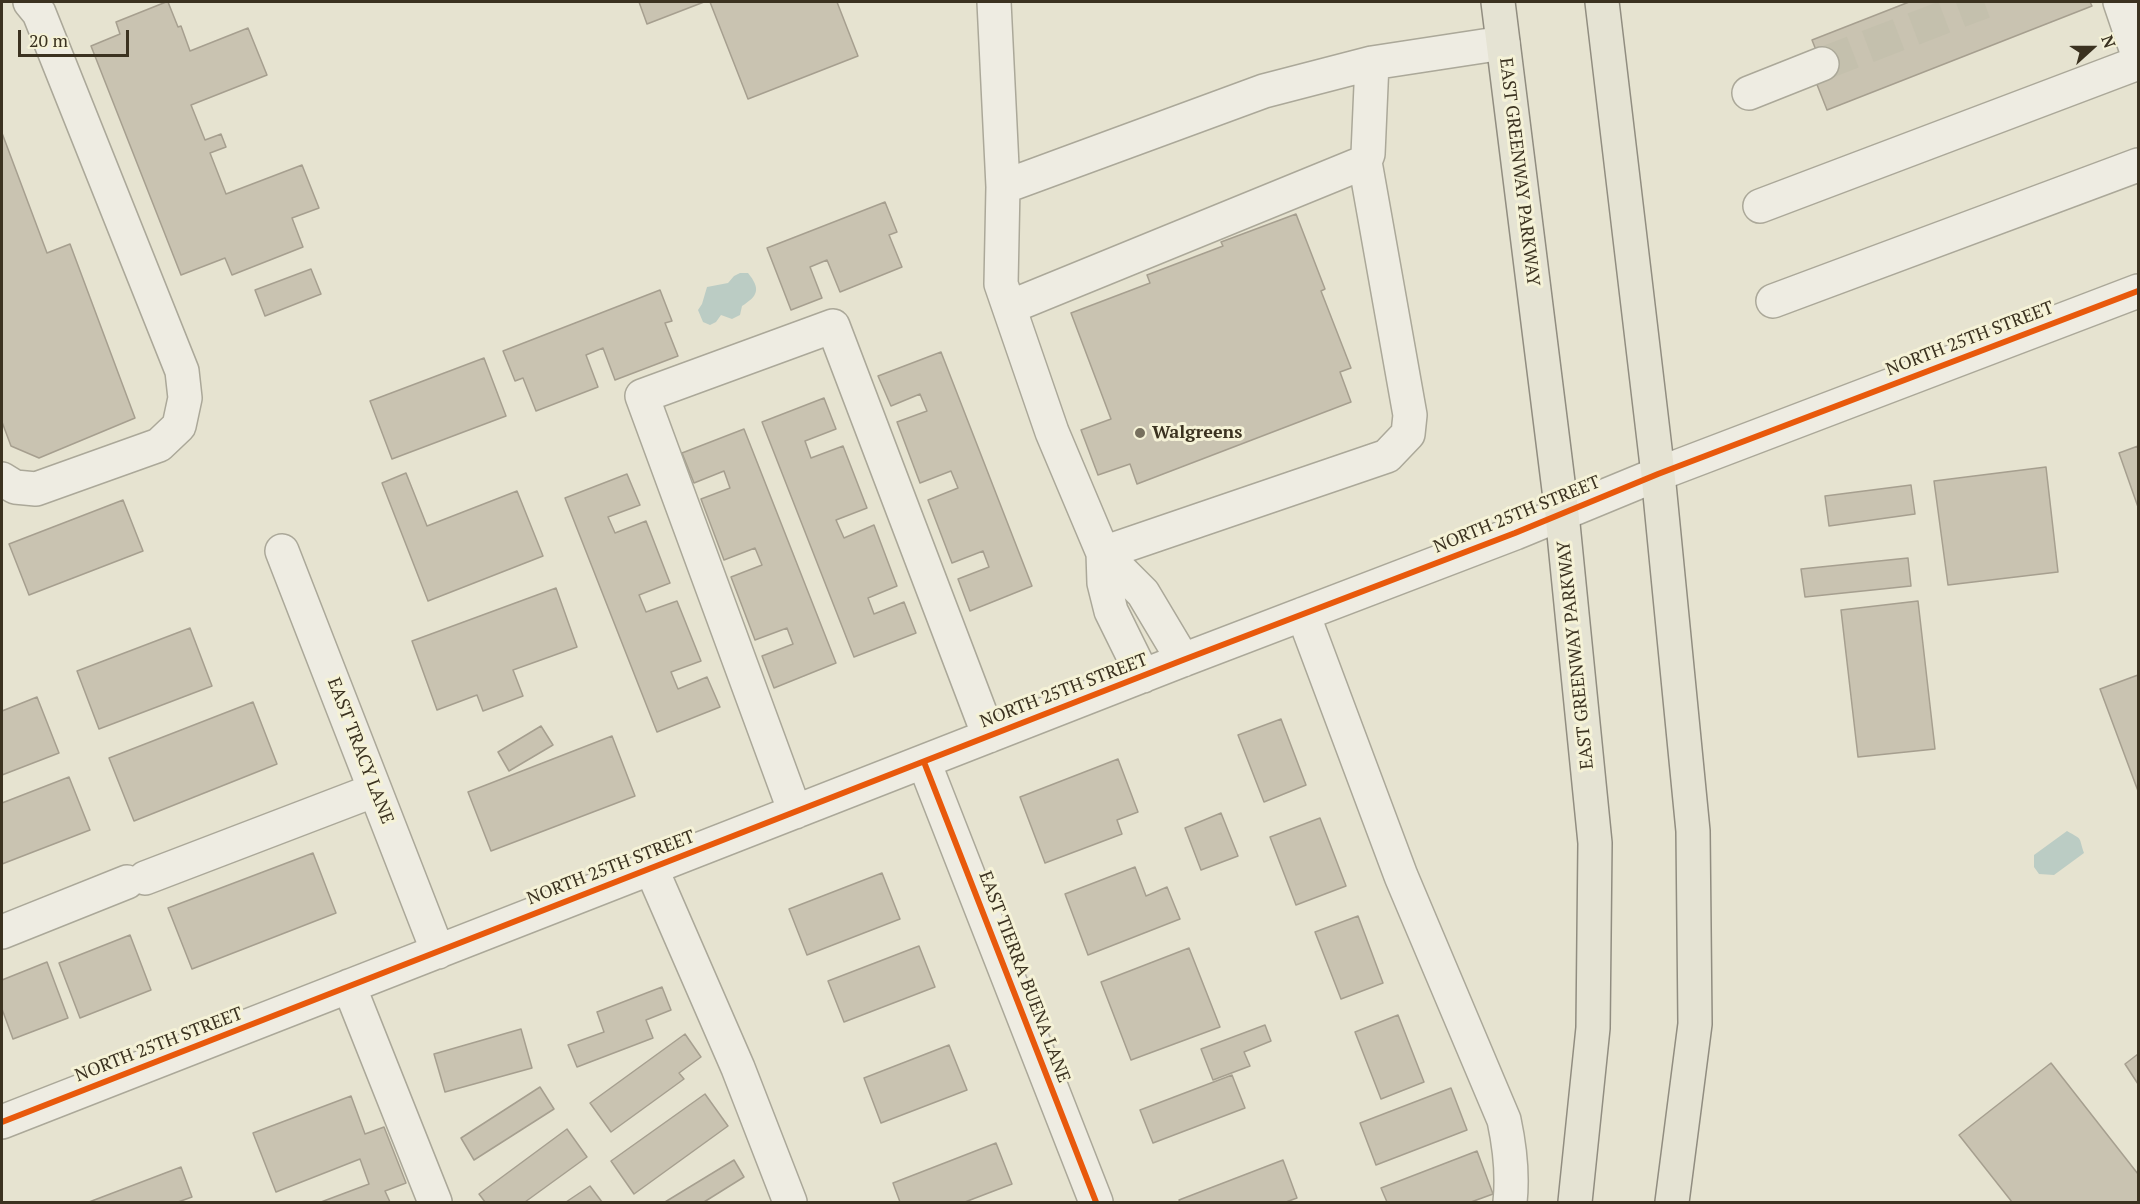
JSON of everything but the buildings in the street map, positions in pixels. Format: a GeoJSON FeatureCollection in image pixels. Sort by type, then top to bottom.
{"type":"FeatureCollection","features":[{"type":"Feature","properties":{"kind":"main road","name":"EAST GREENWAY PARKWAY"},"geometry":{"type":"LineString","coordinates":[[1498,2],[1562,514],[1595,843],[1593,1028],[1575,1203]]}},
{"type":"Feature","properties":{"kind":"main road"},"geometry":{"type":"LineString","coordinates":[[1602,2],[1658,474],[1693,831],[1695,1024],[1672,1203]]}},
{"type":"Feature","properties":{"kind":"street"},"geometry":{"type":"LineString","coordinates":[[2,479],[15,487],[36,489],[159,445],[179,426],[184,398],[182,370],[39,13],[30,2]]}},
{"type":"Feature","properties":{"kind":"street"},"geometry":{"type":"LineString","coordinates":[[994,2],[1003,187],[1001,284],[1053,432],[1103,554],[1104,583],[1111,611],[1143,676]]}},
{"type":"Feature","properties":{"kind":"street"},"geometry":{"type":"LineString","coordinates":[[2120,2],[2139,55]]}},
{"type":"Feature","properties":{"kind":"street"},"geometry":{"type":"LineString","coordinates":[[1003,187],[1263,91],[1372,63],[1503,43]]}},
{"type":"Feature","properties":{"kind":"street"},"geometry":{"type":"LineString","coordinates":[[1103,554],[1387,456],[1408,434],[1410,415],[1365,162],[1368,154],[1372,63]]}},
{"type":"Feature","properties":{"kind":"street"},"geometry":{"type":"LineString","coordinates":[[1760,206],[2139,63]]}},
{"type":"Feature","properties":{"kind":"street"},"geometry":{"type":"LineString","coordinates":[[1749,93],[1822,64]]}},
{"type":"Feature","properties":{"kind":"street"},"geometry":{"type":"LineString","coordinates":[[1010,307],[1365,162]]}},
{"type":"Feature","properties":{"kind":"street"},"geometry":{"type":"LineString","coordinates":[[1773,301],[2139,165]]}},
{"type":"Feature","properties":{"kind":"street","name":"NORTH 25TH STREET"},"geometry":{"type":"LineString","coordinates":[[2,1122],[1562,514],[1658,474],[2139,291]]}},
{"type":"Feature","properties":{"kind":"street"},"geometry":{"type":"LineString","coordinates":[[795,812],[642,396],[833,326],[989,736]]}},
{"type":"Feature","properties":{"kind":"street","name":"EAST TRACY LANE"},"geometry":{"type":"LineString","coordinates":[[282,551],[438,952]]}},
{"type":"Feature","properties":{"kind":"street"},"geometry":{"type":"LineString","coordinates":[[1103,554],[1143,593],[1183,660]]}},
{"type":"Feature","properties":{"kind":"street"},"geometry":{"type":"LineString","coordinates":[[1303,614],[1401,876],[1503,1120],[1509,1143],[1513,1176],[1510,1203]]}},
{"type":"Feature","properties":{"kind":"street","name":"EAST TIERRA BUENA LANE"},"geometry":{"type":"LineString","coordinates":[[924,762],[1096,1203]]}},
{"type":"Feature","properties":{"kind":"street"},"geometry":{"type":"LineString","coordinates":[[2,932],[375,790]]}},
{"type":"Feature","properties":{"kind":"street"},"geometry":{"type":"LineString","coordinates":[[651,868],[738,1068],[790,1203]]}},
{"type":"Feature","properties":{"kind":"street"},"geometry":{"type":"LineString","coordinates":[[349,986],[435,1203]]}},
{"type":"Feature","properties":{"kind":"shaded area"},"geometry":{"type":"Polygon","coordinates":[[[740,273],[748,273],[755,284],[756,292],[752,299],[742,306],[740,315],[732,319],[721,315],[716,322],[710,325],[703,322],[698,310],[707,287],[728,283],[740,273]]]}},
{"type":"Feature","properties":{"kind":"shaded area"},"geometry":{"type":"Polygon","coordinates":[[[2067,831],[2080,839],[2084,853],[2054,875],[2039,874],[2034,867],[2034,855],[2067,831]]]}},
{"type":"Feature","properties":{"kind":"tunnel"},"geometry":{"type":"LineString","coordinates":[[1822,64],[1984,2]]}},
{"type":"Feature","properties":{"kind":"cycle path"},"geometry":{"type":"LineString","coordinates":[[2,1122],[1183,660],[1515,533],[1658,474],[2138,291]]}},
{"type":"Feature","properties":{"kind":"cycle path"},"geometry":{"type":"LineString","coordinates":[[924,762],[1096,1202]]}},
{"type":"Feature","properties":{"kind":"place","name":"Walgreens"},"geometry":{"type":"Point","coordinates":[1140,433]}}]}
